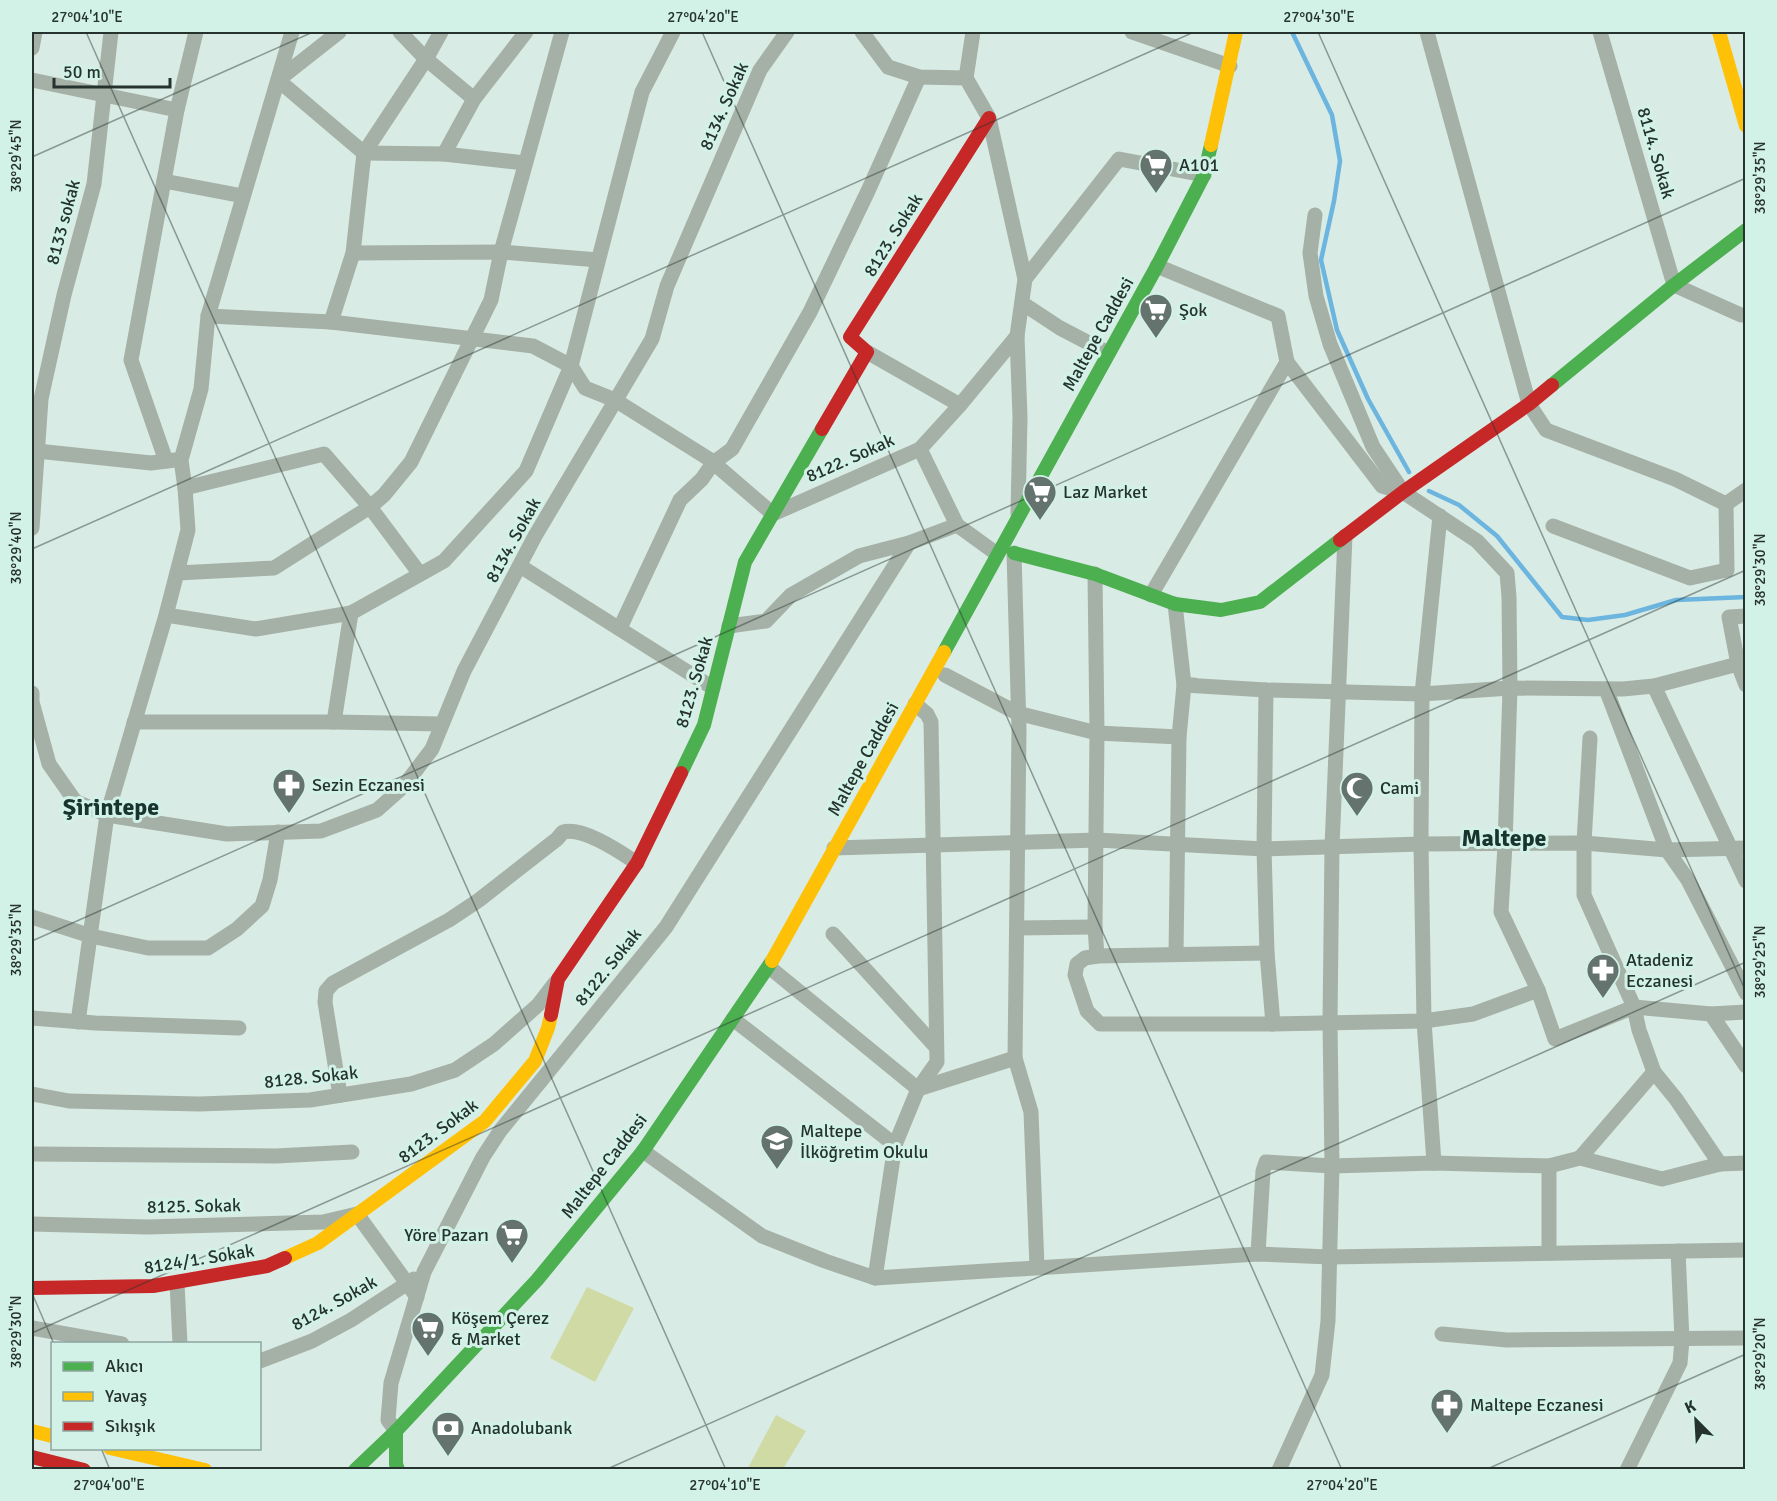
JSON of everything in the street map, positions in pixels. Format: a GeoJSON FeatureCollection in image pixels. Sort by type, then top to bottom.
{"type":"FeatureCollection","features":[{"type":"Feature","properties":{"kind":"main road","name":"Maltepe Caddesi"},"geometry":{"type":"LineString","coordinates":[[355,1470],[396,1431],[537,1280],[643,1151],[769,967],[1157,266],[1204,175],[1236,32]]}},
{"type":"Feature","properties":{"kind":"main road"},"geometry":{"type":"LineString","coordinates":[[1719,32],[1746,126]]}},
{"type":"Feature","properties":{"kind":"main road","name":"8123. Sokak"},"geometry":{"type":"LineString","coordinates":[[357,1214],[485,1121],[535,1061],[548,1028],[558,980],[637,864],[704,725],[745,562],[867,352],[850,337],[989,118]]}},
{"type":"Feature","properties":{"kind":"main road"},"geometry":{"type":"LineString","coordinates":[[1014,553],[1095,574],[1175,604],[1221,610],[1260,602],[1403,492],[1529,404],[1674,285],[1746,230]]}},
{"type":"Feature","properties":{"kind":"main road","name":"8124/1. Sokak"},"geometry":{"type":"LineString","coordinates":[[32,1288],[153,1286],[267,1266],[318,1243],[357,1214]]}},
{"type":"Feature","properties":{"kind":"main road"},"geometry":{"type":"LineString","coordinates":[[32,1431],[51,1436]]}},
{"type":"Feature","properties":{"kind":"main road"},"geometry":{"type":"LineString","coordinates":[[396,1431],[398,1470]]}},
{"type":"Feature","properties":{"kind":"main road"},"geometry":{"type":"LineString","coordinates":[[115,1450],[205,1470]]}},
{"type":"Feature","properties":{"kind":"main road"},"geometry":{"type":"LineString","coordinates":[[32,1457],[84,1470]]}},
{"type":"Feature","properties":{"kind":"street"},"geometry":{"type":"LineString","coordinates":[[32,48],[35,32]]}},
{"type":"Feature","properties":{"kind":"street","name":"8133 sokak"},"geometry":{"type":"LineString","coordinates":[[32,528],[44,388],[64,295],[94,184],[111,32]]}},
{"type":"Feature","properties":{"kind":"street"},"geometry":{"type":"LineString","coordinates":[[78,1022],[107,815],[166,615],[188,530],[185,488],[131,360],[177,110],[196,32]]}},
{"type":"Feature","properties":{"kind":"street"},"geometry":{"type":"LineString","coordinates":[[173,461],[201,389],[208,316],[292,32]]}},
{"type":"Feature","properties":{"kind":"street"},"geometry":{"type":"LineString","coordinates":[[278,80],[339,32]]}},
{"type":"Feature","properties":{"kind":"street"},"geometry":{"type":"LineString","coordinates":[[400,32],[426,59],[474,99]]}},
{"type":"Feature","properties":{"kind":"street"},"geometry":{"type":"LineString","coordinates":[[331,322],[353,253],[364,153],[426,59],[441,32]]}},
{"type":"Feature","properties":{"kind":"street"},"geometry":{"type":"LineString","coordinates":[[444,154],[474,99],[526,32]]}},
{"type":"Feature","properties":{"kind":"street"},"geometry":{"type":"LineString","coordinates":[[177,573],[274,568],[370,507],[384,495],[411,462],[491,300],[501,252],[562,32]]}},
{"type":"Feature","properties":{"kind":"street"},"geometry":{"type":"LineString","coordinates":[[166,615],[256,629],[351,613],[444,561],[526,471],[572,366],[642,92],[673,32]]}},
{"type":"Feature","properties":{"kind":"street","name":"8134. Sokak"},"geometry":{"type":"LineString","coordinates":[[107,815],[227,834],[321,831],[377,810],[404,786],[432,749],[465,671],[520,566],[652,339],[667,286],[760,70],[787,32]]}},
{"type":"Feature","properties":{"kind":"street"},"geometry":{"type":"LineString","coordinates":[[862,32],[888,67],[920,77],[966,78]]}},
{"type":"Feature","properties":{"kind":"street"},"geometry":{"type":"LineString","coordinates":[[973,32],[966,78],[989,118],[1025,279],[1017,336],[1020,417],[1018,517]]}},
{"type":"Feature","properties":{"kind":"street"},"geometry":{"type":"LineString","coordinates":[[1132,32],[1230,66]]}},
{"type":"Feature","properties":{"kind":"street"},"geometry":{"type":"LineString","coordinates":[[1427,32],[1529,404],[1546,430],[1675,479],[1726,504]]}},
{"type":"Feature","properties":{"kind":"street","name":"8114. Sokak"},"geometry":{"type":"LineString","coordinates":[[1600,32],[1674,285]]}},
{"type":"Feature","properties":{"kind":"street"},"geometry":{"type":"LineString","coordinates":[[620,628],[680,500],[702,479],[713,463],[732,449],[810,312],[920,77]]}},
{"type":"Feature","properties":{"kind":"street"},"geometry":{"type":"LineString","coordinates":[[32,80],[177,110]]}},
{"type":"Feature","properties":{"kind":"street"},"geometry":{"type":"LineString","coordinates":[[278,80],[364,153],[444,154],[525,163]]}},
{"type":"Feature","properties":{"kind":"street"},"geometry":{"type":"LineString","coordinates":[[1025,279],[1119,159],[1204,175]]}},
{"type":"Feature","properties":{"kind":"street"},"geometry":{"type":"LineString","coordinates":[[164,181],[243,196]]}},
{"type":"Feature","properties":{"kind":"street"},"geometry":{"type":"LineString","coordinates":[[1315,215],[1310,253],[1316,296],[1330,344],[1373,447],[1403,492]]}},
{"type":"Feature","properties":{"kind":"street"},"geometry":{"type":"LineString","coordinates":[[353,253],[501,252],[598,260]]}},
{"type":"Feature","properties":{"kind":"street"},"geometry":{"type":"LineString","coordinates":[[1157,266],[1278,316],[1287,362],[1382,486],[1403,492],[1477,541],[1507,573],[1510,688],[1501,912],[1538,990],[1554,1039],[1634,1007],[1711,1014],[1746,1012]]}},
{"type":"Feature","properties":{"kind":"street"},"geometry":{"type":"LineString","coordinates":[[1674,285],[1744,310]]}},
{"type":"Feature","properties":{"kind":"street"},"geometry":{"type":"LineString","coordinates":[[1022,303],[1060,328],[1107,353]]}},
{"type":"Feature","properties":{"kind":"street"},"geometry":{"type":"LineString","coordinates":[[208,316],[331,322],[533,346],[572,366],[585,388],[615,400],[713,463],[773,514]]}},
{"type":"Feature","properties":{"kind":"street"},"geometry":{"type":"LineString","coordinates":[[920,449],[1017,336]]}},
{"type":"Feature","properties":{"kind":"street"},"geometry":{"type":"LineString","coordinates":[[867,352],[960,405]]}},
{"type":"Feature","properties":{"kind":"street"},"geometry":{"type":"LineString","coordinates":[[1151,595],[1287,362]]}},
{"type":"Feature","properties":{"kind":"street","name":"8122. Sokak"},"geometry":{"type":"LineString","coordinates":[[773,514],[920,449],[957,525],[997,554]]}},
{"type":"Feature","properties":{"kind":"street"},"geometry":{"type":"LineString","coordinates":[[37,451],[151,463],[173,461]]}},
{"type":"Feature","properties":{"kind":"street"},"geometry":{"type":"LineString","coordinates":[[185,488],[324,454],[370,507],[420,574]]}},
{"type":"Feature","properties":{"kind":"street"},"geometry":{"type":"LineString","coordinates":[[1726,504],[1746,490]]}},
{"type":"Feature","properties":{"kind":"street"},"geometry":{"type":"LineString","coordinates":[[1552,526],[1690,578],[1727,570],[1726,504]]}},
{"type":"Feature","properties":{"kind":"street"},"geometry":{"type":"LineString","coordinates":[[1434,1163],[1424,1021],[1421,844],[1422,694],[1440,516]]}},
{"type":"Feature","properties":{"kind":"street"},"geometry":{"type":"LineString","coordinates":[[729,626],[766,621],[791,595],[859,556],[909,543],[957,525]]}},
{"type":"Feature","properties":{"kind":"street"},"geometry":{"type":"LineString","coordinates":[[1279,1470],[1322,1375],[1328,1321],[1332,1166],[1330,1023],[1332,847],[1345,536]]}},
{"type":"Feature","properties":{"kind":"street","name":"8122. Sokak"},"geometry":{"type":"LineString","coordinates":[[396,1431],[388,1420],[391,1383],[424,1272],[483,1157],[500,1131],[666,927],[909,543]]}},
{"type":"Feature","properties":{"kind":"street"},"geometry":{"type":"LineString","coordinates":[[1014,553],[1018,729],[1015,1058],[1031,1112],[1037,1268]]}},
{"type":"Feature","properties":{"kind":"street"},"geometry":{"type":"LineString","coordinates":[[520,566],[713,688]]}},
{"type":"Feature","properties":{"kind":"street"},"geometry":{"type":"LineString","coordinates":[[1095,574],[1097,733],[1095,927],[1097,956]]}},
{"type":"Feature","properties":{"kind":"street"},"geometry":{"type":"LineString","coordinates":[[1175,604],[1184,685],[1179,737],[1176,954]]}},
{"type":"Feature","properties":{"kind":"street"},"geometry":{"type":"LineString","coordinates":[[334,722],[351,613]]}},
{"type":"Feature","properties":{"kind":"street"},"geometry":{"type":"LineString","coordinates":[[1746,616],[1729,617],[1738,664],[1746,685]]}},
{"type":"Feature","properties":{"kind":"street"},"geometry":{"type":"LineString","coordinates":[[1184,685],[1338,693],[1422,694],[1510,688],[1606,689],[1654,686],[1738,664]]}},
{"type":"Feature","properties":{"kind":"street"},"geometry":{"type":"LineString","coordinates":[[945,675],[1017,713],[1097,733],[1179,737]]}},
{"type":"Feature","properties":{"kind":"street"},"geometry":{"type":"LineString","coordinates":[[1184,685],[1338,693]]}},
{"type":"Feature","properties":{"kind":"street"},"geometry":{"type":"LineString","coordinates":[[1654,686],[1746,881]]}},
{"type":"Feature","properties":{"kind":"street"},"geometry":{"type":"LineString","coordinates":[[1606,689],[1666,850],[1688,880],[1746,993]]}},
{"type":"Feature","properties":{"kind":"street"},"geometry":{"type":"LineString","coordinates":[[1266,690],[1264,849],[1267,953],[1273,1024]]}},
{"type":"Feature","properties":{"kind":"street"},"geometry":{"type":"LineString","coordinates":[[32,693],[36,737],[49,764],[75,801],[107,815]]}},
{"type":"Feature","properties":{"kind":"street"},"geometry":{"type":"LineString","coordinates":[[875,1278],[895,1145],[918,1089],[937,1062],[931,722],[927,714],[915,704]]}},
{"type":"Feature","properties":{"kind":"street"},"geometry":{"type":"LineString","coordinates":[[134,722],[442,724]]}},
{"type":"Feature","properties":{"kind":"street"},"geometry":{"type":"LineString","coordinates":[[1590,738],[1584,843],[1584,895],[1634,1007],[1639,1030],[1654,1072],[1676,1099],[1720,1164]]}},
{"type":"Feature","properties":{"kind":"street"},"geometry":{"type":"LineString","coordinates":[[340,1095],[325,1002],[326,991],[333,983],[449,920],[488,893],[563,832],[575,831],[607,845],[637,864]]}},
{"type":"Feature","properties":{"kind":"street"},"geometry":{"type":"LineString","coordinates":[[32,917],[91,936],[148,948],[208,948],[237,929],[262,906],[270,880],[278,832]]}},
{"type":"Feature","properties":{"kind":"street"},"geometry":{"type":"LineString","coordinates":[[834,848],[1097,840],[1264,849],[1421,844],[1584,843],[1666,850],[1746,848]]}},
{"type":"Feature","properties":{"kind":"street"},"geometry":{"type":"LineString","coordinates":[[1017,928],[1095,927]]}},
{"type":"Feature","properties":{"kind":"street"},"geometry":{"type":"LineString","coordinates":[[832,934],[936,1047]]}},
{"type":"Feature","properties":{"kind":"street"},"geometry":{"type":"LineString","coordinates":[[1267,953],[1097,956],[1085,958],[1077,963],[1075,975],[1087,1011],[1100,1024],[1424,1021],[1473,1014],[1538,990]]}},
{"type":"Feature","properties":{"kind":"street"},"geometry":{"type":"LineString","coordinates":[[769,967],[918,1089]]}},
{"type":"Feature","properties":{"kind":"street","name":"8128. Sokak"},"geometry":{"type":"LineString","coordinates":[[32,1094],[69,1101],[199,1104],[310,1100],[411,1084],[455,1070],[494,1044],[538,1005],[558,980]]}},
{"type":"Feature","properties":{"kind":"street"},"geometry":{"type":"LineString","coordinates":[[1711,1014],[1746,1066]]}},
{"type":"Feature","properties":{"kind":"street"},"geometry":{"type":"LineString","coordinates":[[32,1018],[239,1028]]}},
{"type":"Feature","properties":{"kind":"street"},"geometry":{"type":"LineString","coordinates":[[733,1019],[895,1145]]}},
{"type":"Feature","properties":{"kind":"street"},"geometry":{"type":"LineString","coordinates":[[918,1089],[1015,1058]]}},
{"type":"Feature","properties":{"kind":"street"},"geometry":{"type":"LineString","coordinates":[[1580,1158],[1654,1072]]}},
{"type":"Feature","properties":{"kind":"street"},"geometry":{"type":"LineString","coordinates":[[483,1157],[485,1121]]}},
{"type":"Feature","properties":{"kind":"street"},"geometry":{"type":"LineString","coordinates":[[643,1151],[762,1236],[875,1278],[1258,1254],[1329,1257],[1746,1250]]}},
{"type":"Feature","properties":{"kind":"street"},"geometry":{"type":"LineString","coordinates":[[32,1154],[276,1156],[352,1152]]}},
{"type":"Feature","properties":{"kind":"street"},"geometry":{"type":"LineString","coordinates":[[1258,1254],[1263,1171],[1266,1162],[1332,1166],[1434,1163],[1549,1166],[1580,1158],[1662,1179],[1720,1164],[1746,1163]]}},
{"type":"Feature","properties":{"kind":"street"},"geometry":{"type":"LineString","coordinates":[[1549,1166],[1549,1253]]}},
{"type":"Feature","properties":{"kind":"street"},"geometry":{"type":"LineString","coordinates":[[357,1214],[417,1298]]}},
{"type":"Feature","properties":{"kind":"street","name":"8125. Sokak"},"geometry":{"type":"LineString","coordinates":[[32,1224],[147,1227],[311,1223],[357,1214]]}},
{"type":"Feature","properties":{"kind":"street"},"geometry":{"type":"LineString","coordinates":[[1627,1470],[1680,1363],[1682,1340],[1678,1251]]}},
{"type":"Feature","properties":{"kind":"street","name":"8124. Sokak"},"geometry":{"type":"LineString","coordinates":[[261,1361],[321,1336],[351,1320],[424,1272]]}},
{"type":"Feature","properties":{"kind":"street"},"geometry":{"type":"LineString","coordinates":[[177,1283],[180,1342]]}},
{"type":"Feature","properties":{"kind":"street"},"geometry":{"type":"LineString","coordinates":[[32,1328],[111,1342]]}},
{"type":"Feature","properties":{"kind":"street"},"geometry":{"type":"LineString","coordinates":[[1442,1334],[1507,1340],[1746,1338]]}},
{"type":"Feature","properties":{"kind":"green space"},"geometry":{"type":"Polygon","coordinates":[[[587,1287],[634,1308],[595,1382],[550,1358],[587,1287]]]}},
{"type":"Feature","properties":{"kind":"green space"},"geometry":{"type":"Polygon","coordinates":[[[776,1415],[806,1431],[783,1469],[748,1468],[776,1415]]]}},
{"type":"Feature","properties":{"kind":"waterway"},"geometry":{"type":"LineString","coordinates":[[1292,32],[1332,115],[1340,161],[1321,260],[1337,330],[1368,399],[1409,472]]}},
{"type":"Feature","properties":{"kind":"waterway"},"geometry":{"type":"LineString","coordinates":[[1429,491],[1459,505],[1497,536],[1562,617],[1588,620],[1625,615],[1676,600],[1746,597]]}},
{"type":"Feature","properties":{"kind":"traffic: fast"},"geometry":{"type":"LineString","coordinates":[[944,652],[1157,266],[1204,175],[1211,145]]}},
{"type":"Feature","properties":{"kind":"traffic: fast"},"geometry":{"type":"LineString","coordinates":[[1552,385],[1674,285],[1746,230]]}},
{"type":"Feature","properties":{"kind":"traffic: fast"},"geometry":{"type":"LineString","coordinates":[[681,773],[704,725],[745,562],[822,429]]}},
{"type":"Feature","properties":{"kind":"traffic: fast"},"geometry":{"type":"LineString","coordinates":[[1014,553],[1095,574],[1175,604],[1221,610],[1260,602],[1340,540]]}},
{"type":"Feature","properties":{"kind":"traffic: fast"},"geometry":{"type":"LineString","coordinates":[[396,1431],[537,1280],[643,1151],[772,961]]}},
{"type":"Feature","properties":{"kind":"traffic: fast"},"geometry":{"type":"LineString","coordinates":[[396,1431],[398,1470]]}},
{"type":"Feature","properties":{"kind":"traffic: fast"},"geometry":{"type":"LineString","coordinates":[[355,1470],[396,1431]]}},
{"type":"Feature","properties":{"kind":"traffic: slow"},"geometry":{"type":"LineString","coordinates":[[1211,145],[1236,32]]}},
{"type":"Feature","properties":{"kind":"traffic: slow"},"geometry":{"type":"LineString","coordinates":[[1719,32],[1746,126]]}},
{"type":"Feature","properties":{"kind":"traffic: slow"},"geometry":{"type":"LineString","coordinates":[[772,961],[944,652]]}},
{"type":"Feature","properties":{"kind":"traffic: slow"},"geometry":{"type":"LineString","coordinates":[[285,1258],[318,1243],[485,1121],[535,1061],[551,1015]]}},
{"type":"Feature","properties":{"kind":"traffic: slow"},"geometry":{"type":"LineString","coordinates":[[32,1431],[51,1436]]}},
{"type":"Feature","properties":{"kind":"traffic: slow"},"geometry":{"type":"LineString","coordinates":[[119,1450],[205,1470]]}},
{"type":"Feature","properties":{"kind":"traffic: jam"},"geometry":{"type":"LineString","coordinates":[[822,429],[867,352],[850,337],[989,118]]}},
{"type":"Feature","properties":{"kind":"traffic: jam"},"geometry":{"type":"LineString","coordinates":[[1340,540],[1552,385]]}},
{"type":"Feature","properties":{"kind":"traffic: jam"},"geometry":{"type":"LineString","coordinates":[[551,1015],[558,979],[637,863],[681,773]]}},
{"type":"Feature","properties":{"kind":"traffic: jam"},"geometry":{"type":"LineString","coordinates":[[32,1288],[153,1286],[267,1266],[285,1258]]}},
{"type":"Feature","properties":{"kind":"traffic: jam"},"geometry":{"type":"LineString","coordinates":[[32,1457],[84,1470]]}},
{"type":"Feature","properties":{"kind":"place","name":"A101"},"geometry":{"type":"Point","coordinates":[1156,194]}},
{"type":"Feature","properties":{"kind":"place","name":"Şok"},"geometry":{"type":"Point","coordinates":[1156,339]}},
{"type":"Feature","properties":{"kind":"place","name":"Laz Market"},"geometry":{"type":"Point","coordinates":[1040,521]}},
{"type":"Feature","properties":{"kind":"place","name":"Sezin Eczanesi"},"geometry":{"type":"Point","coordinates":[289,814]}},
{"type":"Feature","properties":{"kind":"place","name":"Cami"},"geometry":{"type":"Point","coordinates":[1357,817]}},
{"type":"Feature","properties":{"kind":"place","name":"Atadeniz Eczanesi"},"geometry":{"type":"Point","coordinates":[1603,999]}},
{"type":"Feature","properties":{"kind":"place","name":"Maltepe İlköğretim Okulu"},"geometry":{"type":"Point","coordinates":[777,1170]}},
{"type":"Feature","properties":{"kind":"place","name":"Yöre Pazarı"},"geometry":{"type":"Point","coordinates":[512,1264]}},
{"type":"Feature","properties":{"kind":"place","name":"Köşem Çerez & Market"},"geometry":{"type":"Point","coordinates":[428,1357]}},
{"type":"Feature","properties":{"kind":"place","name":"Maltepe Eczanesi"},"geometry":{"type":"Point","coordinates":[1447,1434]}},
{"type":"Feature","properties":{"kind":"place","name":"Anadolubank"},"geometry":{"type":"Point","coordinates":[448,1457]}},
{"type":"Feature","properties":{"kind":"district","name":"Şirintepe"},"geometry":{"type":"Point","coordinates":[111,807]}},
{"type":"Feature","properties":{"kind":"district","name":"Maltepe"},"geometry":{"type":"Point","coordinates":[1504,838]}}]}
